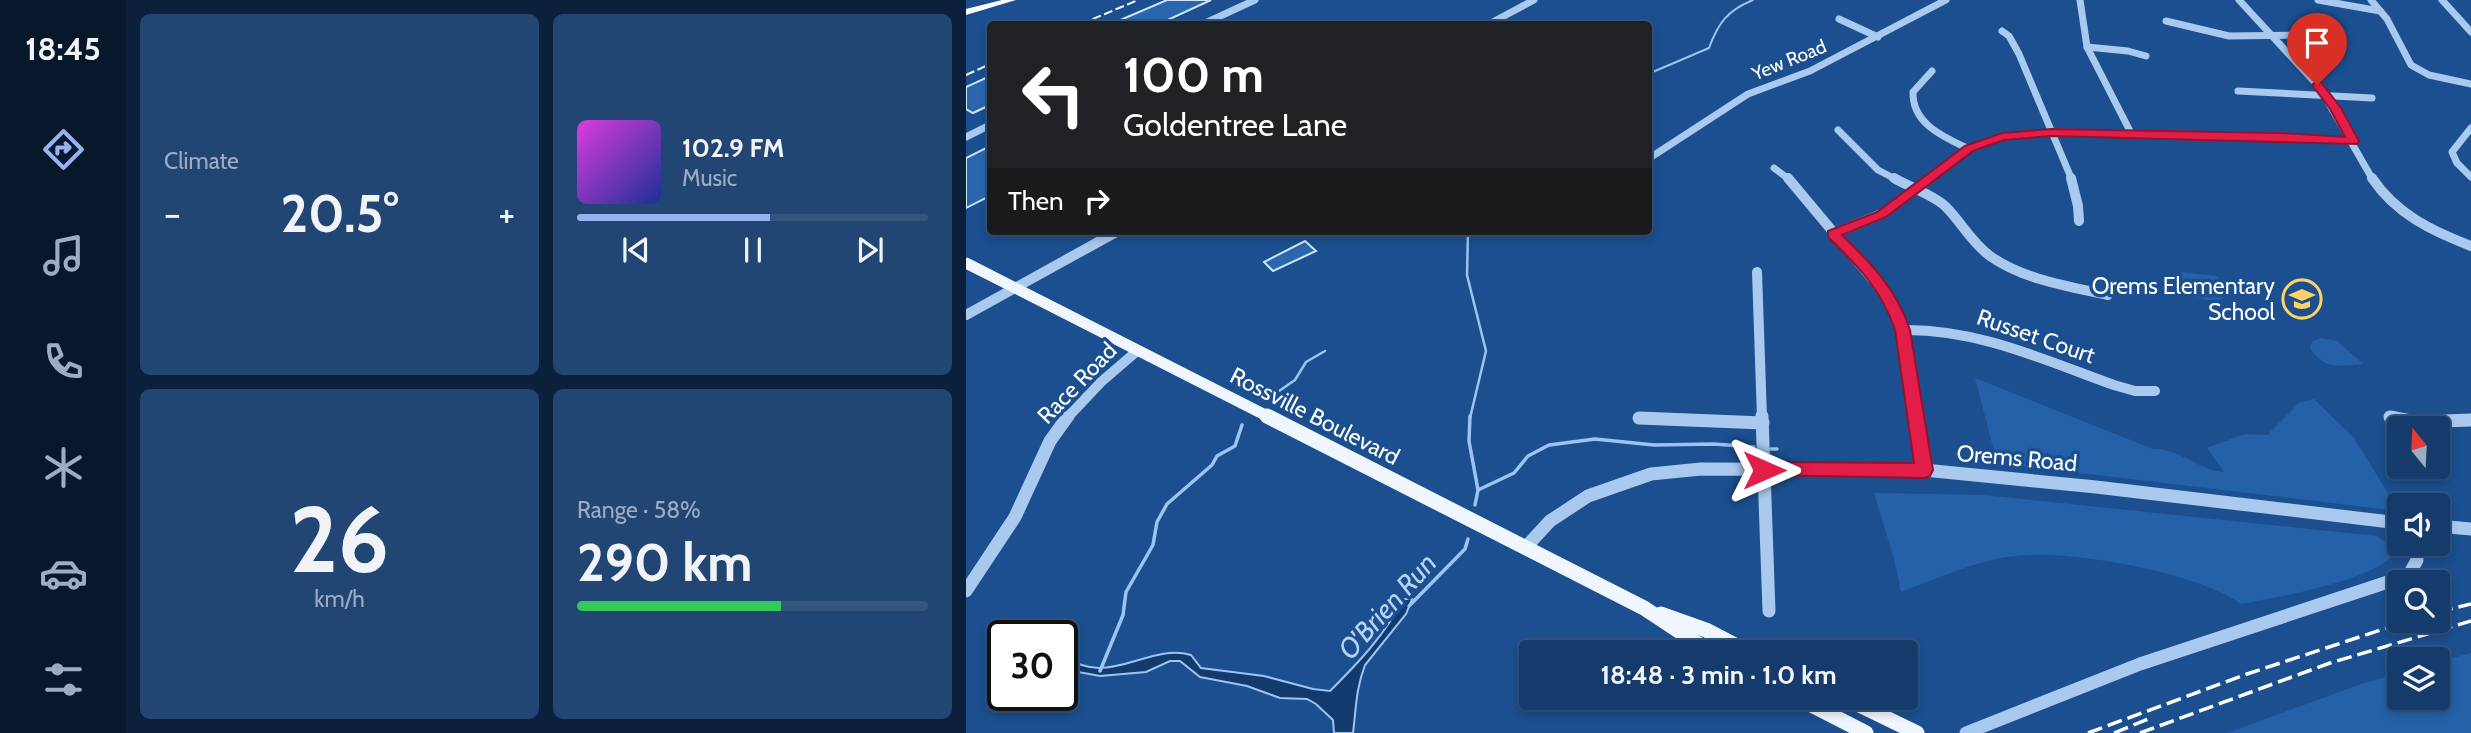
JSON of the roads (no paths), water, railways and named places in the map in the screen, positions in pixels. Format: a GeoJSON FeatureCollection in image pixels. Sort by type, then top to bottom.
{"type":"FeatureCollection","features":[{"type":"Feature","properties":{"kind":"highway"},"geometry":{"type":"LineString","coordinates":[[966,6],[990,0]]}},
{"type":"Feature","properties":{"kind":"highway"},"geometry":{"type":"LineString","coordinates":[[966,12],[1012,0]]}},
{"type":"Feature","properties":{"kind":"main road","name":"Rossville Boulevard"},"geometry":{"type":"LineString","coordinates":[[966,263],[1644,608],[1692,640]]}},
{"type":"Feature","properties":{"kind":"main road","name":"Rossville Boulevard"},"geometry":{"type":"LineString","coordinates":[[1644,608],[1706,630],[1725,640]]}},
{"type":"Feature","properties":{"kind":"main road"},"geometry":{"type":"LineString","coordinates":[[1821,710],[1863,732]]}},
{"type":"Feature","properties":{"kind":"main road"},"geometry":{"type":"LineString","coordinates":[[1870,710],[1917,733]]}},
{"type":"Feature","properties":{"kind":"street"},"geometry":{"type":"LineString","coordinates":[[1210,21],[1255,0]]}},
{"type":"Feature","properties":{"kind":"street"},"geometry":{"type":"LineString","coordinates":[[1495,21],[1534,0]]}},
{"type":"Feature","properties":{"kind":"street","name":"Yew Road"},"geometry":{"type":"LineString","coordinates":[[1652,156],[1748,94],[1810,71],[1946,0]]}},
{"type":"Feature","properties":{"kind":"street"},"geometry":{"type":"LineString","coordinates":[[2080,0],[2087,47],[2130,133]]}},
{"type":"Feature","properties":{"kind":"street"},"geometry":{"type":"LineString","coordinates":[[2239,0],[2325,96],[2378,188],[2399,209],[2433,230],[2471,246]]}},
{"type":"Feature","properties":{"kind":"street"},"geometry":{"type":"LineString","coordinates":[[2318,0],[2340,6],[2380,10]]}},
{"type":"Feature","properties":{"kind":"street"},"geometry":{"type":"LineString","coordinates":[[2371,0],[2395,33],[2408,63],[2438,78],[2471,84]]}},
{"type":"Feature","properties":{"kind":"street"},"geometry":{"type":"LineString","coordinates":[[2442,0],[2471,32]]}},
{"type":"Feature","properties":{"kind":"street"},"geometry":{"type":"LineString","coordinates":[[1839,19],[1878,37]]}},
{"type":"Feature","properties":{"kind":"street"},"geometry":{"type":"LineString","coordinates":[[2166,21],[2222,35],[2315,36]]}},
{"type":"Feature","properties":{"kind":"street"},"geometry":{"type":"LineString","coordinates":[[2002,31],[2014,44],[2079,198],[2079,221]]}},
{"type":"Feature","properties":{"kind":"street"},"geometry":{"type":"LineString","coordinates":[[2087,47],[2128,51],[2146,56]]}},
{"type":"Feature","properties":{"kind":"street"},"geometry":{"type":"LineString","coordinates":[[1931,71],[1913,92],[1913,107],[1928,127],[1969,149]]}},
{"type":"Feature","properties":{"kind":"street"},"geometry":{"type":"LineString","coordinates":[[2238,91],[2372,98]]}},
{"type":"Feature","properties":{"kind":"street"},"geometry":{"type":"LineString","coordinates":[[966,137],[987,126]]}},
{"type":"Feature","properties":{"kind":"street"},"geometry":{"type":"LineString","coordinates":[[2471,128],[2452,152],[2457,163],[2471,177]]}},
{"type":"Feature","properties":{"kind":"street"},"geometry":{"type":"LineString","coordinates":[[1838,130],[1871,164],[1945,206],[1966,235],[2000,262],[2023,274],[2067,288],[2108,295]]}},
{"type":"Feature","properties":{"kind":"street"},"geometry":{"type":"LineString","coordinates":[[1833,234],[1882,215],[1969,149],[2002,136],[2051,132],[2130,133],[2280,136],[2353,141]]}},
{"type":"Feature","properties":{"kind":"street"},"geometry":{"type":"LineString","coordinates":[[1774,167],[1796,183],[1833,234],[1886,290],[1903,330],[1924,470]]}},
{"type":"Feature","properties":{"kind":"street"},"geometry":{"type":"LineString","coordinates":[[966,315],[1111,235]]}},
{"type":"Feature","properties":{"kind":"street"},"geometry":{"type":"LineString","coordinates":[[1757,272],[1769,611]]}},
{"type":"Feature","properties":{"kind":"street","name":"Russet Court"},"geometry":{"type":"LineString","coordinates":[[1903,330],[1937,328],[1964,332],[2114,385],[2135,391],[2155,391]]}},
{"type":"Feature","properties":{"kind":"street","name":"Race Road"},"geometry":{"type":"LineString","coordinates":[[966,591],[1015,517],[1060,425],[1101,382],[1137,351]]}},
{"type":"Feature","properties":{"kind":"street"},"geometry":{"type":"LineString","coordinates":[[1639,418],[1763,423]]}},
{"type":"Feature","properties":{"kind":"street"},"geometry":{"type":"LineString","coordinates":[[2450,421],[2471,420]]}},
{"type":"Feature","properties":{"kind":"street","name":"Orems Road"},"geometry":{"type":"LineString","coordinates":[[1526,547],[1550,521],[1588,496],[1630,480],[1673,471],[1924,470],[2096,487],[2387,522]]}},
{"type":"Feature","properties":{"kind":"street"},"geometry":{"type":"LineString","coordinates":[[2450,527],[2471,528]]}},
{"type":"Feature","properties":{"kind":"street"},"geometry":{"type":"LineString","coordinates":[[1966,733],[2140,664],[2409,575],[2418,562],[2419,556]]}},
{"type":"Feature","properties":{"kind":"waterway","name":"O'Brien Run"},"geometry":{"type":"LineString","coordinates":[[1652,72],[1709,48],[1725,18],[1753,0]]}},
{"type":"Feature","properties":{"kind":"waterway","name":"O'Brien Run"},"geometry":{"type":"LineString","coordinates":[[1468,235],[1467,275],[1486,351],[1470,418]]}},
{"type":"Feature","properties":{"kind":"waterway"},"geometry":{"type":"LineString","coordinates":[[1266,400],[1295,380],[1306,362],[1325,351]]}},
{"type":"Feature","properties":{"kind":"waterway","name":"O'Brien Run"},"geometry":{"type":"LineString","coordinates":[[1470,416],[1469,441],[1478,490]]}},
{"type":"Feature","properties":{"kind":"waterway"},"geometry":{"type":"LineString","coordinates":[[1100,671],[1123,615],[1126,592],[1153,545],[1157,522],[1167,504],[1212,465],[1217,456],[1235,446],[1242,425]]}},
{"type":"Feature","properties":{"kind":"waterway"},"geometry":{"type":"LineString","coordinates":[[1478,490],[1514,473],[1528,456],[1549,445],[1595,439],[1654,445],[1714,444],[1754,447]]}},
{"type":"Feature","properties":{"kind":"waterway"},"geometry":{"type":"LineString","coordinates":[[1771,449],[1777,449]]}},
{"type":"Feature","properties":{"kind":"waterway","name":"O'Brien Run"},"geometry":{"type":"LineString","coordinates":[[1475,505],[1478,490]]}},
{"type":"Feature","properties":{"kind":"waterway","name":"O'Brien Run"},"geometry":{"type":"LineString","coordinates":[[1409,606],[1465,549],[1468,539]]}},
{"type":"Feature","properties":{"kind":"railway"},"geometry":{"type":"LineString","coordinates":[[1088,21],[1138,0]]}},
{"type":"Feature","properties":{"kind":"railway"},"geometry":{"type":"LineString","coordinates":[[966,75],[987,65]]}},
{"type":"Feature","properties":{"kind":"railway"},"geometry":{"type":"LineString","coordinates":[[2450,609],[2471,604]]}},
{"type":"Feature","properties":{"kind":"railway"},"geometry":{"type":"LineString","coordinates":[[2140,733],[2330,663],[2471,621]]}},
{"type":"Feature","properties":{"kind":"railway"},"geometry":{"type":"LineString","coordinates":[[2088,733],[2247,674],[2387,628]]}},
{"type":"Feature","properties":{"kind":"railway"},"geometry":{"type":"LineString","coordinates":[[2114,733],[2148,719]]}},
{"type":"Feature","properties":{"kind":"place","name":"Orems Elementary School"},"geometry":{"type":"Point","coordinates":[2302,299]}}]}
